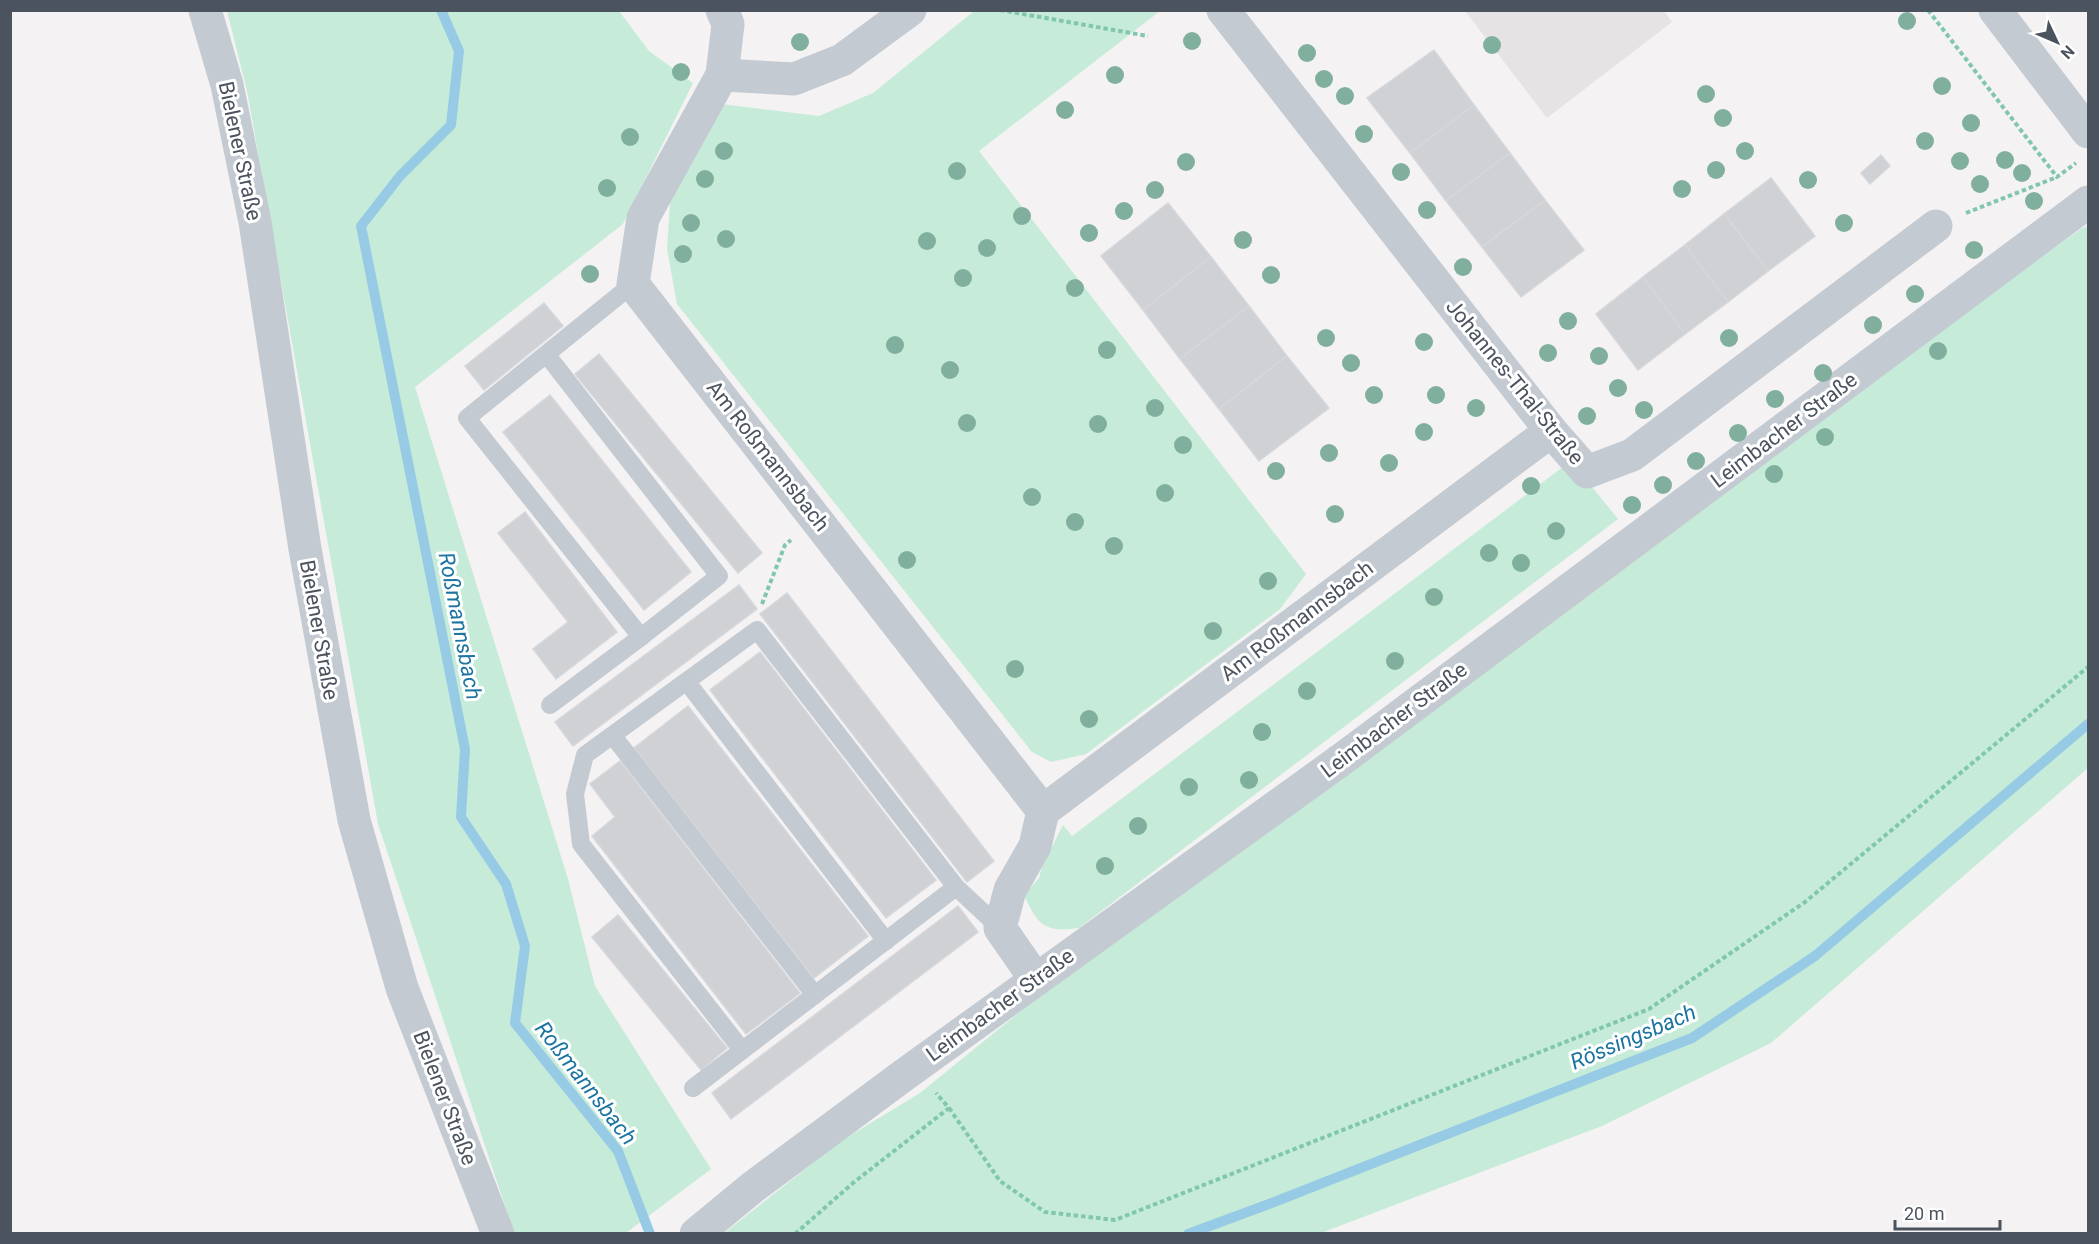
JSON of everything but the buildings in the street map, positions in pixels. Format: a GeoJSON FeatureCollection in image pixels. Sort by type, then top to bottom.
{"type":"FeatureCollection","features":[{"type":"Feature","properties":{"kind":"street","name":"Bielener Straße"},"geometry":{"type":"LineString","coordinates":[[205,10],[227,85],[255,222],[305,549],[354,820],[402,988],[498,1233]]}},
{"type":"Feature","properties":{"kind":"street"},"geometry":{"type":"LineString","coordinates":[[633,284],[643,218],[722,75],[729,24],[722,10]]}},
{"type":"Feature","properties":{"kind":"street"},"geometry":{"type":"LineString","coordinates":[[722,75],[794,79],[842,60],[910,10]]}},
{"type":"Feature","properties":{"kind":"street","name":"Johannes-Thal-Straße"},"geometry":{"type":"LineString","coordinates":[[1223,10],[1551,431],[1587,472],[1632,455],[1936,226]]}},
{"type":"Feature","properties":{"kind":"street"},"geometry":{"type":"LineString","coordinates":[[1995,10],[2085,146]]}},
{"type":"Feature","properties":{"kind":"street","name":"Leimbacher Straße"},"geometry":{"type":"LineString","coordinates":[[696,1233],[753,1187],[915,1067],[1345,757],[2088,202]]}},
{"type":"Feature","properties":{"kind":"street","name":"Am Roßmannsbach"},"geometry":{"type":"LineString","coordinates":[[633,284],[1043,811],[1551,431]]}},
{"type":"Feature","properties":{"kind":"street"},"geometry":{"type":"LineString","coordinates":[[1036,980],[1000,928],[1010,890],[1035,846],[1043,811]]}},
{"type":"Feature","properties":{"kind":"lane"},"geometry":{"type":"LineString","coordinates":[[633,284],[467,418],[641,637]]}},
{"type":"Feature","properties":{"kind":"lane"},"geometry":{"type":"LineString","coordinates":[[547,355],[719,576],[550,705]]}},
{"type":"Feature","properties":{"kind":"lane"},"geometry":{"type":"LineString","coordinates":[[742,1050],[581,844],[574,794],[585,756],[757,630],[956,887],[1000,928]]}},
{"type":"Feature","properties":{"kind":"lane"},"geometry":{"type":"LineString","coordinates":[[687,682],[886,941]]}},
{"type":"Feature","properties":{"kind":"lane"},"geometry":{"type":"LineString","coordinates":[[613,736],[815,995]]}},
{"type":"Feature","properties":{"kind":"lane"},"geometry":{"type":"LineString","coordinates":[[693,1088],[956,887]]}},
{"type":"Feature","properties":{"kind":"path"},"geometry":{"type":"LineString","coordinates":[[1000,10],[1148,36]]}},
{"type":"Feature","properties":{"kind":"path"},"geometry":{"type":"LineString","coordinates":[[1928,11],[2057,177]]}},
{"type":"Feature","properties":{"kind":"path"},"geometry":{"type":"LineString","coordinates":[[1936,226],[2057,177],[2085,146]]}},
{"type":"Feature","properties":{"kind":"path"},"geometry":{"type":"LineString","coordinates":[[757,630],[759,612],[785,545],[817,519]]}},
{"type":"Feature","properties":{"kind":"path"},"geometry":{"type":"LineString","coordinates":[[915,1067],[949,1108],[1000,1181],[1045,1212],[1115,1220],[1649,1009],[1804,902],[2088,667]]}},
{"type":"Feature","properties":{"kind":"path"},"geometry":{"type":"LineString","coordinates":[[795,1233],[853,1183],[949,1108]]}},
{"type":"Feature","properties":{"kind":"shaded area"},"geometry":{"type":"Polygon","coordinates":[[[1465,11],[1664,11],[1672,22],[1547,118],[1465,11]]]}},
{"type":"Feature","properties":{"kind":"green space"},"geometry":{"type":"Polygon","coordinates":[[[227,11],[619,11],[649,51],[693,83],[623,224],[415,387],[568,879],[595,986],[711,1169],[626,1233],[514,1233],[378,824],[247,91],[227,11]]]}},
{"type":"Feature","properties":{"kind":"green space"},"geometry":{"type":"Polygon","coordinates":[[[974,11],[1160,11],[979,151],[1306,574],[1280,609],[1086,754],[1051,762],[1032,752],[677,304],[667,249],[670,203],[721,104],[819,116],[873,93],[974,11]]]}},
{"type":"Feature","properties":{"kind":"green space"},"geometry":{"type":"Polygon","coordinates":[[[2088,226],[2088,768],[1771,1043],[1602,1126],[1321,1233],[723,1234],[841,1141],[920,1093],[1037,998],[1890,366],[2082,228],[2088,226]]]}},
{"type":"Feature","properties":{"kind":"green space"},"geometry":{"type":"Polygon","coordinates":[[[1571,461],[1618,519],[1079,928],[1050,928],[1038,920],[1024,895],[1039,878],[1042,867],[1063,825],[1072,836],[1571,461]]]}},
{"type":"Feature","properties":{"kind":"waterway","name":"Roßmannsbach"},"geometry":{"type":"LineString","coordinates":[[441,10],[459,51],[451,125],[400,176],[361,226],[465,749],[461,817],[506,884],[525,946],[515,1023],[618,1151],[650,1234]]}},
{"type":"Feature","properties":{"kind":"waterway","name":"Rössingsbach"},"geometry":{"type":"LineString","coordinates":[[1188,1234],[1692,1038],[1815,956],[2088,724]]}}]}
